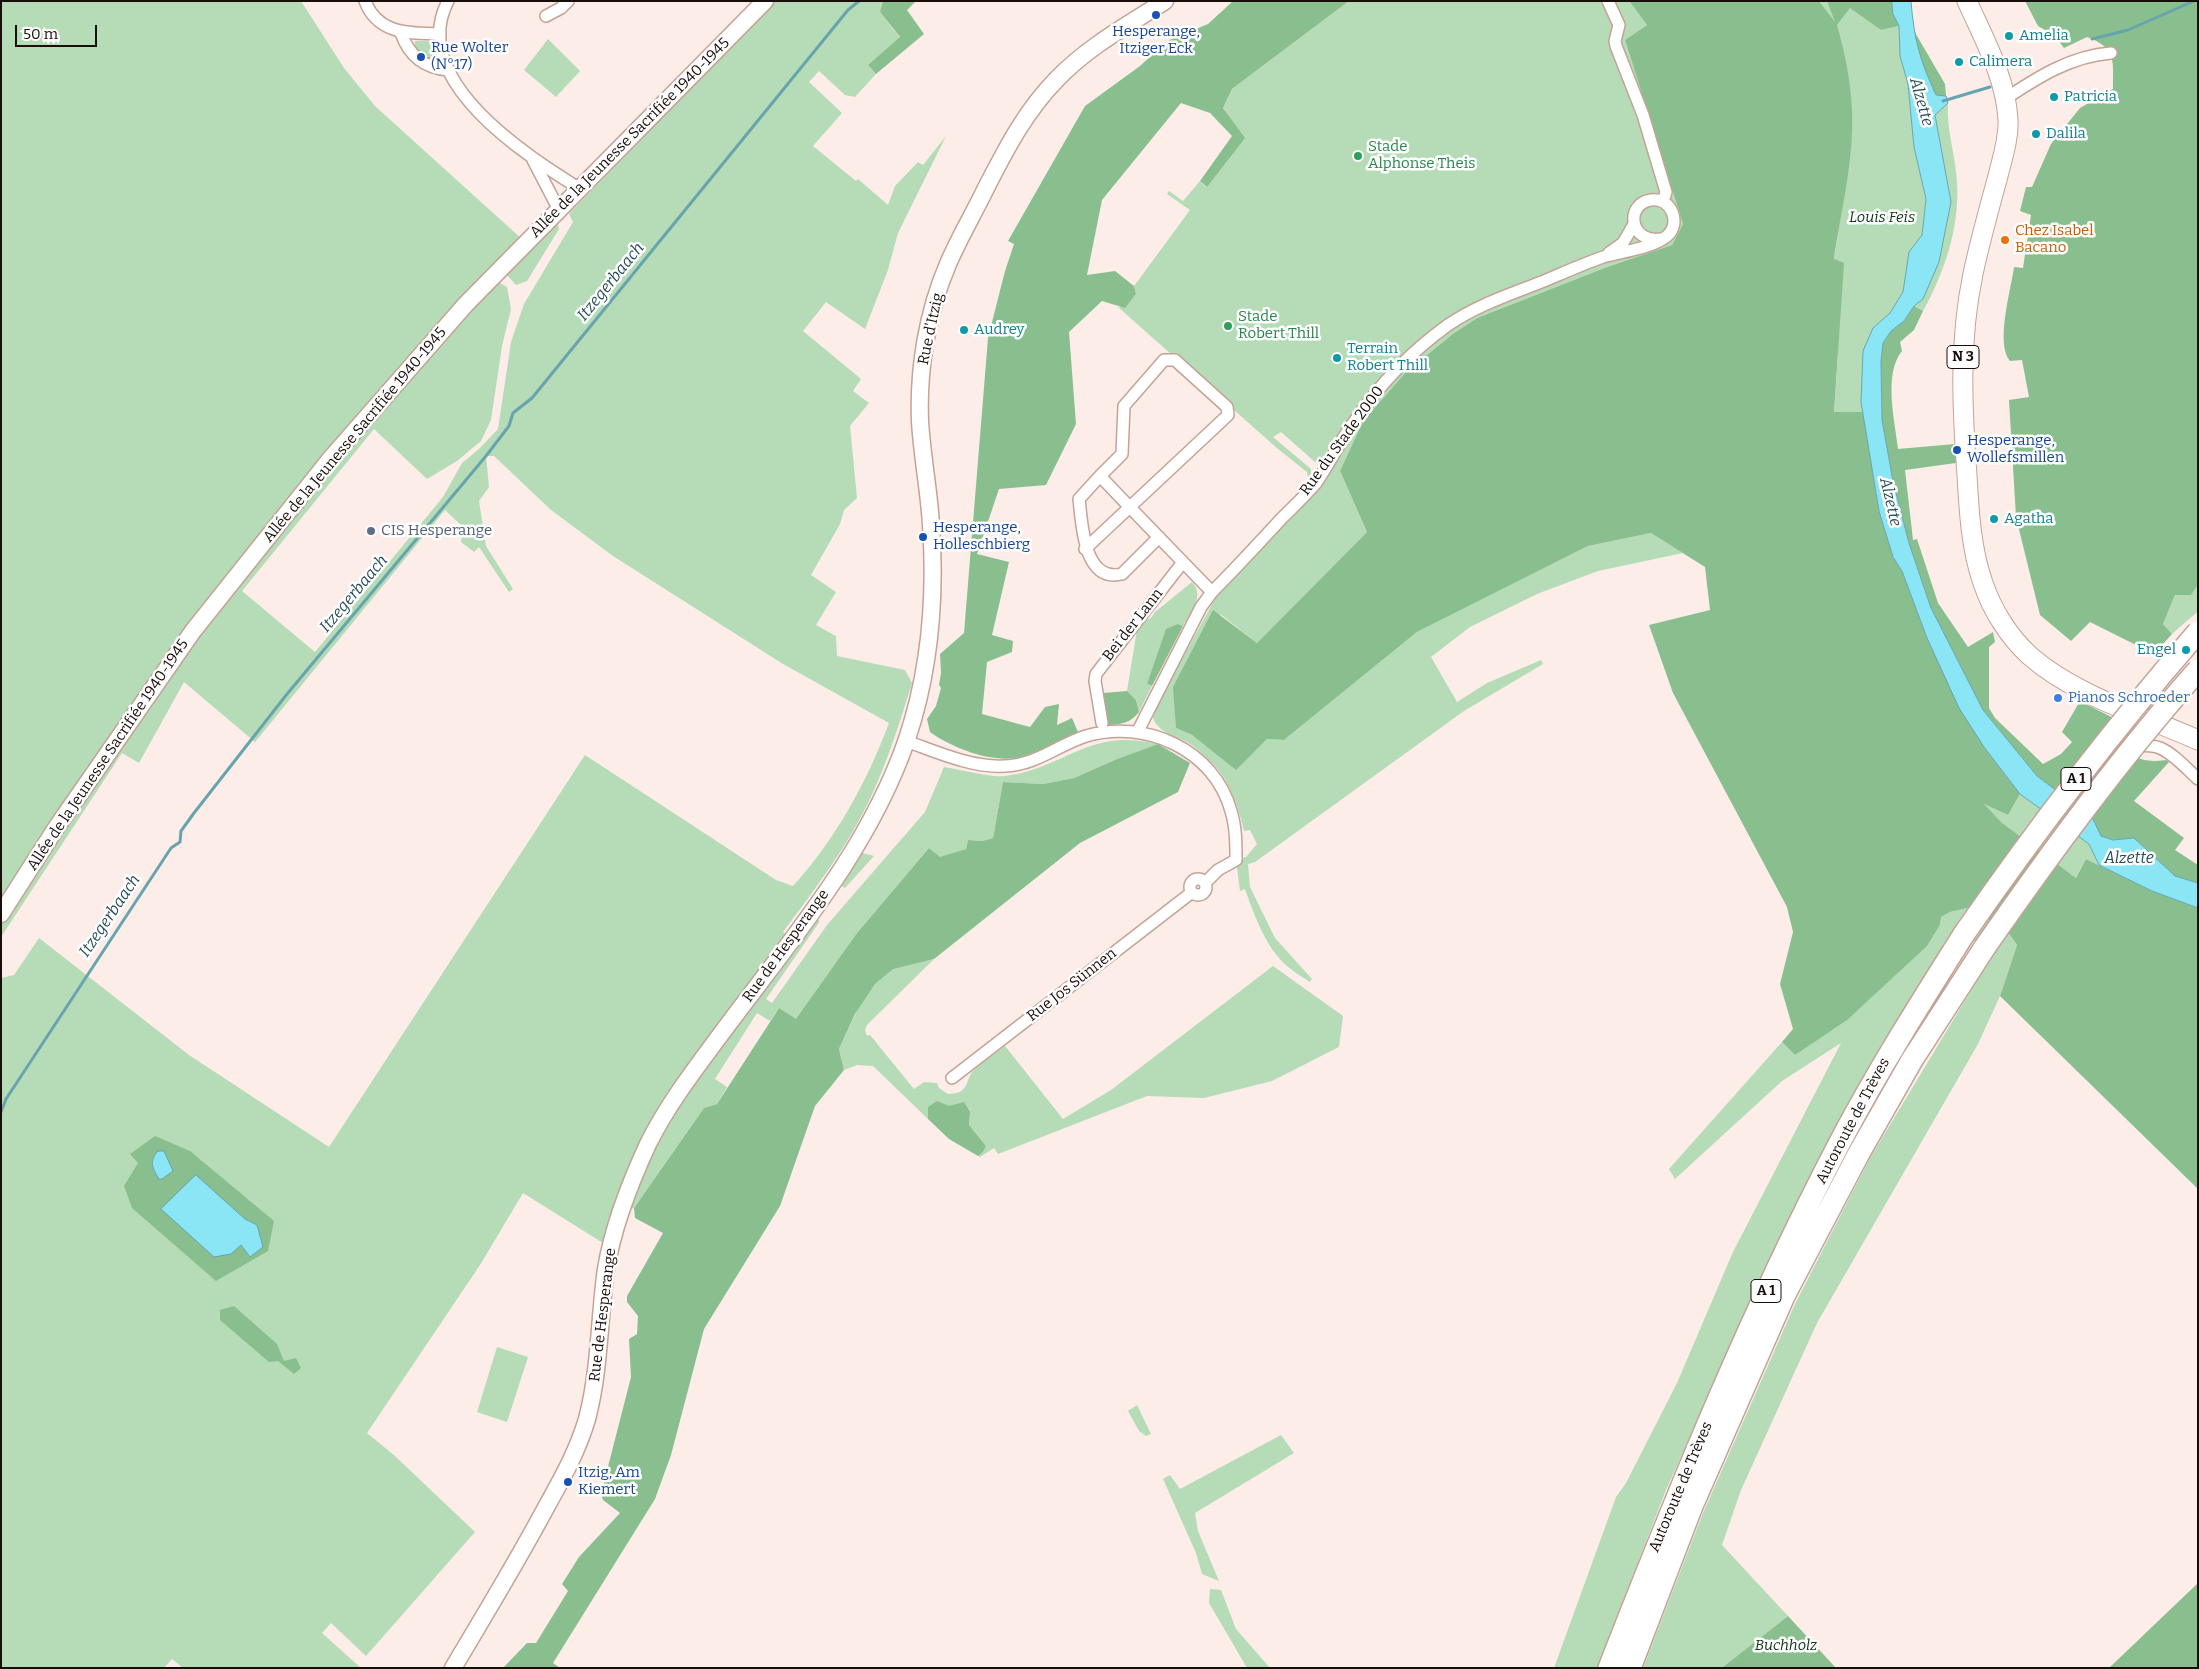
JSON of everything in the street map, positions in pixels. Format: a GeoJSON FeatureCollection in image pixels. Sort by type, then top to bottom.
{"type":"FeatureCollection","features":[{"type":"Feature","properties":{"kind":"highway","name":"Autoroute de Trèves"},"geometry":{"type":"LineString","coordinates":[[1609,1668],[1676,1495],[1769,1284],[1840,1142],[1893,1046],[1964,934],[2008,870],[2098,751],[2198,632]]}},
{"type":"Feature","properties":{"kind":"highway","name":"Autoroute de Trèves"},"geometry":{"type":"LineString","coordinates":[[1630,1668],[1692,1506],[1784,1296],[1859,1152],[1902,1077],[1985,946],[2076,819],[2150,724],[2198,670]]}},
{"type":"Feature","properties":{"kind":"main road","name":"Allée de la Jeunesse Sacrifiée 1940-1945"},"geometry":{"type":"LineString","coordinates":[[1,914],[105,756],[205,616],[338,451],[466,304],[765,1]]}},
{"type":"Feature","properties":{"kind":"main road","name":"Rue d'Itzig"},"geometry":{"type":"LineString","coordinates":[[906,741],[923,677],[930,639],[932,601],[931,525],[920,422],[921,380],[925,346],[933,310],[948,265],[1008,146],[1031,109],[1056,80],[1085,52],[1165,1]]}},
{"type":"Feature","properties":{"kind":"main road","name":"N 3"},"geometry":{"type":"LineString","coordinates":[[1966,1],[1998,71],[2008,122],[2005,147],[1973,273],[1966,314],[1962,397],[1974,546],[1983,583],[2007,631],[2029,655],[2074,687],[2198,740]]}},
{"type":"Feature","properties":{"kind":"main road","name":"Rue de Hesperange"},"geometry":{"type":"LineString","coordinates":[[453,1668],[512,1570],[567,1471],[579,1442],[594,1385],[599,1325],[611,1246],[621,1211],[650,1142],[672,1101],[835,879],[865,833],[880,806],[906,741]]}},
{"type":"Feature","properties":{"kind":"street"},"geometry":{"type":"LineString","coordinates":[[365,1],[373,15],[385,26],[401,33],[440,34]]}},
{"type":"Feature","properties":{"kind":"street"},"geometry":{"type":"LineString","coordinates":[[448,1],[440,34],[448,70],[457,88],[469,104],[532,158],[580,189]]}},
{"type":"Feature","properties":{"kind":"street"},"geometry":{"type":"LineString","coordinates":[[546,16],[561,8],[568,1]]}},
{"type":"Feature","properties":{"kind":"street"},"geometry":{"type":"LineString","coordinates":[[1608,1],[1619,25],[1614,41],[1643,115],[1666,192],[1663,202],[1673,211],[1674,224],[1667,236],[1661,239],[1647,239],[1641,236],[1634,224]]}},
{"type":"Feature","properties":{"kind":"street"},"geometry":{"type":"LineString","coordinates":[[401,33],[404,42],[416,58],[433,69],[448,70]]}},
{"type":"Feature","properties":{"kind":"street"},"geometry":{"type":"LineString","coordinates":[[2005,99],[2040,76],[2074,59],[2111,52]]}},
{"type":"Feature","properties":{"kind":"street"},"geometry":{"type":"LineString","coordinates":[[532,158],[559,210]]}},
{"type":"Feature","properties":{"kind":"street","name":"Rue du Stade 2000"},"geometry":{"type":"LineString","coordinates":[[1603,258],[1623,243],[1634,224],[1636,211],[1640,206],[1651,200],[1663,202]]}},
{"type":"Feature","properties":{"kind":"street","name":"Rue du Stade 2000"},"geometry":{"type":"LineString","coordinates":[[1138,731],[1201,608],[1212,592],[1315,484],[1353,422],[1377,390],[1426,343],[1448,325],[1472,311],[1603,258],[1661,239]]}},
{"type":"Feature","properties":{"kind":"street"},"geometry":{"type":"LineString","coordinates":[[1085,548],[1228,415],[1228,407],[1176,360],[1164,360],[1124,406],[1122,454],[1078,499],[1085,548],[1096,566],[1106,573],[1122,574],[1159,537]]}},
{"type":"Feature","properties":{"kind":"street"},"geometry":{"type":"LineString","coordinates":[[1100,476],[1212,592]]}},
{"type":"Feature","properties":{"kind":"street","name":"Bei der Lann"},"geometry":{"type":"LineString","coordinates":[[1102,723],[1095,682],[1096,674],[1183,562]]}},
{"type":"Feature","properties":{"kind":"street"},"geometry":{"type":"LineString","coordinates":[[2139,714],[2128,731],[2131,742],[2141,747],[2159,747],[2198,779]]}},
{"type":"Feature","properties":{"kind":"street"},"geometry":{"type":"LineString","coordinates":[[906,741],[978,764],[1003,766],[1024,764],[1086,737],[1114,731],[1138,731]]}},
{"type":"Feature","properties":{"kind":"street","name":"Rue Jos Sünnen"},"geometry":{"type":"LineString","coordinates":[[952,1078],[1191,893],[1190,885],[1193,881],[1198,879],[1205,883],[1218,870],[1236,860],[1236,835],[1231,810],[1221,787],[1206,766],[1186,750],[1164,738],[1138,731]]}},
{"type":"Feature","properties":{"kind":"green space"},"geometry":{"type":"Polygon","coordinates":[[[1,1],[301,1],[344,68],[375,106],[523,240],[491,272],[500,283],[507,287],[511,309],[502,346],[491,420],[481,441],[457,461],[427,479],[374,429],[242,591],[315,652],[443,497],[462,463],[498,429],[511,342],[524,304],[573,222],[569,214],[775,1],[883,1],[880,12],[900,38],[868,65],[876,74],[855,97],[845,95],[819,71],[809,82],[842,113],[813,146],[856,181],[858,179],[888,205],[895,186],[918,162],[923,165],[946,136],[898,233],[888,270],[865,329],[826,302],[803,331],[861,379],[853,391],[869,403],[850,426],[857,498],[844,510],[840,524],[811,575],[836,592],[816,625],[836,636],[837,656],[905,670],[912,683],[888,755],[862,815],[830,867],[783,932],[792,938],[815,918],[820,921],[766,999],[772,1003],[827,925],[925,812],[944,767],[984,775],[1005,776],[1026,772],[1078,751],[1113,741],[1134,740],[1158,744],[1074,778],[1043,784],[1003,782],[993,838],[982,841],[968,840],[966,849],[940,858],[929,848],[857,933],[796,1020],[779,1008],[770,1021],[757,1013],[715,1079],[727,1087],[717,1104],[704,1108],[634,1208],[621,1211],[613,1206],[603,1243],[523,1193],[480,1265],[367,1433],[395,1456],[475,1532],[366,1656],[331,1623],[322,1633],[361,1668],[183,1668],[172,1659],[164,1668],[1,1668],[1,978],[14,975],[39,938],[189,1055],[329,1147],[585,755],[776,880],[793,886],[823,849],[849,809],[871,767],[889,723],[783,664],[613,556],[551,510],[494,456],[486,456],[489,487],[479,501],[486,546],[513,589],[509,592],[479,547],[474,552],[461,542],[463,527],[445,510],[255,742],[184,682],[139,763],[122,753],[1,937],[1,1]]]}},
{"type":"Feature","properties":{"kind":"green space"},"geometry":{"type":"Polygon","coordinates":[[[883,1],[916,1],[907,10],[924,34],[876,74],[868,65],[900,37],[880,12],[883,1]]]}},
{"type":"Feature","properties":{"kind":"green space"},"geometry":{"type":"Polygon","coordinates":[[[1233,1],[1349,1],[1232,89],[1223,108],[1245,138],[1207,187],[1200,181],[1232,136],[1210,113],[1181,103],[1102,200],[1087,275],[1115,271],[1134,286],[1136,294],[1125,308],[1102,301],[1069,332],[1076,424],[1046,485],[999,489],[977,554],[1009,562],[992,635],[1013,641],[1012,652],[987,662],[982,714],[1030,727],[1045,707],[1059,704],[1057,725],[1072,718],[1078,732],[1028,755],[1010,759],[986,756],[961,749],[930,732],[927,719],[936,706],[941,688],[939,685],[941,673],[940,654],[964,633],[988,338],[1014,244],[1008,241],[1085,106],[1140,66],[1167,41],[1208,24],[1233,1]]]}},
{"type":"Feature","properties":{"kind":"green space"},"geometry":{"type":"Polygon","coordinates":[[[1349,1],[1629,1],[1647,25],[1625,40],[1683,224],[1672,245],[1607,267],[1477,318],[1454,333],[1406,372],[1363,421],[1340,471],[1367,532],[1257,643],[1220,614],[1176,728],[1192,735],[1236,769],[1267,739],[1284,740],[1417,632],[1588,546],[1651,533],[1683,553],[1598,571],[1537,594],[1470,627],[1431,657],[1457,702],[1487,683],[1541,660],[1543,664],[1464,711],[1255,862],[1248,864],[1250,887],[1275,938],[1312,979],[1310,982],[1287,966],[1273,950],[1257,920],[1245,889],[1240,891],[1236,860],[1246,857],[1257,844],[1250,830],[1244,831],[1229,787],[1213,764],[1196,748],[1158,726],[1152,714],[1216,597],[1324,470],[1281,432],[1273,437],[1311,469],[1311,474],[1308,478],[1307,472],[1278,449],[1118,307],[1125,307],[1136,294],[1134,286],[1190,210],[1167,194],[1169,191],[1183,201],[1200,181],[1206,187],[1244,138],[1223,108],[1232,89],[1349,1]]]}},
{"type":"Feature","properties":{"kind":"green space"},"geometry":{"type":"Polygon","coordinates":[[[1629,1],[1819,1],[1835,22],[1827,1],[1892,1],[1893,14],[1899,26],[1881,30],[1850,8],[1837,25],[1849,79],[1852,129],[1849,167],[1834,259],[1844,263],[1834,412],[1863,412],[1879,511],[1893,557],[1902,571],[1927,638],[1984,747],[2020,794],[2008,815],[1984,804],[2001,822],[2076,878],[2086,859],[2152,891],[2198,908],[2198,1189],[2000,996],[2017,945],[2010,935],[1972,907],[1950,912],[1941,917],[1940,925],[1927,946],[1847,1020],[1795,1055],[1782,1042],[1793,1029],[1780,984],[1793,932],[1787,907],[1673,693],[1649,625],[1710,610],[1705,567],[1651,533],[1588,546],[1417,632],[1284,740],[1267,739],[1236,770],[1192,735],[1176,728],[1173,687],[1213,610],[1257,643],[1367,532],[1340,471],[1363,421],[1406,372],[1454,333],[1477,318],[1607,267],[1672,245],[1683,224],[1625,40],[1647,25],[1629,1]]]}},
{"type":"Feature","properties":{"kind":"green space"},"geometry":{"type":"Polygon","coordinates":[[[1819,1],[1827,1],[1837,25],[1819,1]]]}},
{"type":"Feature","properties":{"kind":"green space"},"geometry":{"type":"Polygon","coordinates":[[[2025,1],[2198,1],[2198,585],[2191,595],[2175,595],[2163,624],[2172,634],[2154,654],[2090,622],[2071,641],[2040,615],[2016,517],[2009,400],[2029,397],[2022,360],[2010,361],[2006,353],[2004,329],[2014,267],[2023,268],[2031,215],[2020,211],[2026,187],[2032,187],[2051,144],[2080,108],[2113,89],[2113,63],[2104,46],[2087,37],[2064,48],[2054,35],[2038,26],[2025,1]]]}},
{"type":"Feature","properties":{"kind":"green space","name":"Louis Feis"},"geometry":{"type":"Polygon","coordinates":[[[1850,7],[1881,30],[1899,26],[1900,56],[1908,84],[1914,147],[1926,199],[1922,236],[1909,252],[1903,292],[1890,313],[1873,328],[1863,351],[1861,402],[1863,412],[1834,412],[1838,355],[1834,260],[1849,163],[1852,112],[1837,25],[1850,7]]]}},
{"type":"Feature","properties":{"kind":"green space"},"geometry":{"type":"Polygon","coordinates":[[[1913,29],[1945,84],[1946,96],[1936,95],[1921,61],[1913,29]]]}},
{"type":"Feature","properties":{"kind":"green space"},"geometry":{"type":"Polygon","coordinates":[[[548,39],[580,71],[556,97],[524,70],[548,39]]]}},
{"type":"Feature","properties":{"kind":"green space"},"geometry":{"type":"Polygon","coordinates":[[[415,41],[428,41],[434,46],[437,62],[435,64],[414,48],[415,41]]]}},
{"type":"Feature","properties":{"kind":"green space"},"geometry":{"type":"Polygon","coordinates":[[[1948,103],[1948,123],[1957,183],[1956,216],[1944,266],[1923,311],[1914,306],[1923,298],[1951,202],[1935,115],[1948,103]]]}},
{"type":"Feature","properties":{"kind":"green space"},"geometry":{"type":"Polygon","coordinates":[[[558,224],[559,229],[527,281],[516,285],[506,274],[558,224]]]}},
{"type":"Feature","properties":{"kind":"green space"},"geometry":{"type":"Polygon","coordinates":[[[1914,306],[1923,311],[1914,330],[1900,342],[1902,351],[1896,361],[1893,372],[1892,398],[1898,449],[1955,444],[1956,463],[1905,470],[1913,540],[1917,539],[1938,603],[1968,647],[1993,632],[1995,642],[1989,647],[1989,708],[1995,718],[2043,764],[2061,754],[2072,742],[2062,732],[2080,701],[2123,723],[2119,739],[2128,751],[2144,760],[2166,760],[2169,762],[2134,801],[2184,838],[2175,850],[2198,865],[2198,883],[2175,876],[2134,838],[2113,840],[2101,836],[2091,817],[2037,776],[1983,710],[1931,608],[1909,543],[1893,481],[1882,420],[1881,361],[1883,343],[1891,331],[1904,321],[1914,306]]]}},
{"type":"Feature","properties":{"kind":"green space"},"geometry":{"type":"Polygon","coordinates":[[[1192,582],[1196,587],[1197,593],[1193,610],[1183,626],[1178,624],[1147,684],[1152,686],[1139,712],[1136,700],[1127,691],[1138,623],[1151,618],[1155,612],[1192,582]]]}},
{"type":"Feature","properties":{"kind":"green space"},"geometry":{"type":"Polygon","coordinates":[[[2198,585],[2198,614],[2196,613],[2172,634],[2163,624],[2175,595],[2191,595],[2198,585]]]}},
{"type":"Feature","properties":{"kind":"green space"},"geometry":{"type":"Polygon","coordinates":[[[1178,624],[1183,626],[1152,686],[1147,684],[1166,629],[1178,624]]]}},
{"type":"Feature","properties":{"kind":"green space"},"geometry":{"type":"Polygon","coordinates":[[[1127,691],[1136,700],[1139,712],[1126,722],[1109,725],[1104,718],[1103,693],[1127,691]]]}},
{"type":"Feature","properties":{"kind":"green space"},"geometry":{"type":"Polygon","coordinates":[[[1158,744],[1190,763],[1178,792],[1080,843],[934,959],[893,969],[875,984],[855,1014],[839,1049],[844,1070],[815,1106],[780,1206],[704,1329],[671,1455],[655,1499],[553,1663],[560,1668],[503,1668],[527,1643],[536,1643],[568,1591],[562,1584],[579,1557],[620,1513],[603,1500],[601,1494],[631,1377],[629,1339],[637,1334],[638,1316],[627,1302],[627,1296],[663,1233],[635,1218],[634,1208],[704,1108],[717,1104],[779,1008],[796,1019],[857,933],[929,848],[940,857],[966,849],[968,840],[982,841],[993,838],[1003,782],[1043,784],[1074,778],[1158,744]]]}},
{"type":"Feature","properties":{"kind":"green space"},"geometry":{"type":"Polygon","coordinates":[[[2020,794],[2089,844],[2099,865],[2086,859],[2076,878],[2001,822],[1982,803],[2008,815],[2020,794]]]}},
{"type":"Feature","properties":{"kind":"green space"},"geometry":{"type":"Polygon","coordinates":[[[862,853],[874,856],[845,888],[841,886],[862,853]]]}},
{"type":"Feature","properties":{"kind":"green space"},"geometry":{"type":"Polygon","coordinates":[[[1972,907],[2010,935],[2017,945],[2000,996],[1978,1044],[1817,1323],[1741,1490],[1722,1545],[1788,1616],[1722,1668],[1643,1668],[1703,1513],[1795,1304],[1870,1158],[1993,954],[1957,929],[1761,1279],[1666,1490],[1597,1668],[1554,1668],[1616,1497],[1626,1483],[1677,1383],[1733,1252],[1841,1043],[1782,1081],[1675,1179],[1669,1169],[1782,1042],[1795,1055],[1927,946],[1940,925],[1941,917],[1950,912],[1972,907]]]}},
{"type":"Feature","properties":{"kind":"green space"},"geometry":{"type":"Polygon","coordinates":[[[934,959],[867,1025],[865,1030],[867,1036],[870,1035],[914,1089],[924,1082],[937,1083],[939,1088],[948,1094],[960,1091],[964,1089],[974,1070],[1005,1046],[1063,1119],[1111,1090],[1273,966],[1343,1016],[1339,1047],[1272,1081],[1204,1098],[1147,1096],[998,1154],[994,1148],[980,1157],[978,1156],[986,1146],[969,1125],[970,1112],[949,1106],[928,1107],[928,1119],[873,1066],[857,1065],[844,1070],[839,1049],[862,1000],[875,984],[893,968],[934,959]]]}},
{"type":"Feature","properties":{"kind":"green space"},"geometry":{"type":"Polygon","coordinates":[[[937,1101],[949,1106],[964,1102],[970,1112],[969,1125],[986,1146],[983,1152],[978,1156],[949,1139],[928,1119],[928,1107],[937,1101]]]}},
{"type":"Feature","properties":{"kind":"green space"},"geometry":{"type":"Polygon","coordinates":[[[155,1136],[190,1151],[274,1221],[268,1251],[216,1281],[132,1208],[124,1186],[138,1163],[130,1154],[155,1136]],[[245,1219],[241,1245],[250,1257],[257,1225],[245,1219]]]}},
{"type":"Feature","properties":{"kind":"green space"},"geometry":{"type":"Polygon","coordinates":[[[234,1306],[277,1344],[284,1361],[296,1358],[301,1368],[294,1374],[278,1361],[269,1362],[220,1320],[220,1310],[234,1306]]]}},
{"type":"Feature","properties":{"kind":"green space"},"geometry":{"type":"Polygon","coordinates":[[[497,1347],[528,1357],[507,1422],[477,1412],[497,1347]]]}},
{"type":"Feature","properties":{"kind":"green space"},"geometry":{"type":"Polygon","coordinates":[[[1137,1405],[1151,1434],[1146,1436],[1139,1431],[1128,1411],[1137,1405]]]}},
{"type":"Feature","properties":{"kind":"green space"},"geometry":{"type":"Polygon","coordinates":[[[1281,1435],[1294,1453],[1195,1513],[1198,1531],[1219,1581],[1202,1574],[1196,1553],[1163,1479],[1170,1475],[1180,1489],[1281,1435]]]}},
{"type":"Feature","properties":{"kind":"green space"},"geometry":{"type":"Polygon","coordinates":[[[2198,1583],[2198,1668],[2109,1668],[2198,1583]]]}},
{"type":"Feature","properties":{"kind":"green space"},"geometry":{"type":"Polygon","coordinates":[[[1210,1589],[1221,1590],[1236,1629],[1270,1668],[1247,1668],[1209,1603],[1210,1589]]]}},
{"type":"Feature","properties":{"kind":"green space","name":"Buchholz"},"geometry":{"type":"Polygon","coordinates":[[[1788,1616],[1836,1668],[1722,1668],[1723,1667],[1788,1616]]]}},
{"type":"Feature","properties":{"kind":"water","name":"Alzette"},"geometry":{"type":"Polygon","coordinates":[[[1892,1],[1911,1],[1916,38],[1926,71],[1936,95],[1946,96],[1948,103],[1935,115],[1951,202],[1939,262],[1923,299],[1914,306],[1904,321],[1891,331],[1883,343],[1881,361],[1882,420],[1893,481],[1909,543],[1931,608],[1983,710],[2037,776],[2092,817],[2101,836],[2113,840],[2134,838],[2175,876],[2198,883],[2198,908],[2152,891],[2099,865],[2089,844],[2020,794],[1984,747],[1959,708],[1927,638],[1902,571],[1893,557],[1879,511],[1861,402],[1863,351],[1873,328],[1890,313],[1903,292],[1909,252],[1922,235],[1926,199],[1914,147],[1908,84],[1900,56],[1899,26],[1893,14],[1892,1]]]}},
{"type":"Feature","properties":{"kind":"water"},"geometry":{"type":"Polygon","coordinates":[[[158,1151],[164,1151],[173,1171],[162,1179],[159,1179],[152,1165],[153,1158],[158,1151]]]}},
{"type":"Feature","properties":{"kind":"water"},"geometry":{"type":"Polygon","coordinates":[[[196,1175],[245,1219],[257,1225],[263,1247],[250,1257],[241,1245],[231,1254],[214,1257],[161,1209],[196,1175]]]}},
{"type":"Feature","properties":{"kind":"waterway","name":"Itzegerbaach"},"geometry":{"type":"LineString","coordinates":[[1,1112],[6,1099],[171,848],[180,842],[181,831],[194,813],[287,694],[486,456],[509,426],[513,413],[532,398],[848,10],[859,1]]}},
{"type":"Feature","properties":{"kind":"waterway"},"geometry":{"type":"LineString","coordinates":[[2092,39],[2128,30],[2194,1]]}},
{"type":"Feature","properties":{"kind":"waterway"},"geometry":{"type":"LineString","coordinates":[[1943,101],[1990,87]]}},
{"type":"Feature","properties":{"kind":"place","name":"Hesperange, Itziger Eck"},"geometry":{"type":"Point","coordinates":[1156,15]}},
{"type":"Feature","properties":{"kind":"place","name":"Amelia"},"geometry":{"type":"Point","coordinates":[2009,36]}},
{"type":"Feature","properties":{"kind":"place","name":"Rue Wolter (N°17)"},"geometry":{"type":"Point","coordinates":[421,57]}},
{"type":"Feature","properties":{"kind":"place","name":"Calimera"},"geometry":{"type":"Point","coordinates":[1959,62]}},
{"type":"Feature","properties":{"kind":"place","name":"Patricia"},"geometry":{"type":"Point","coordinates":[2054,97]}},
{"type":"Feature","properties":{"kind":"place","name":"Dalila"},"geometry":{"type":"Point","coordinates":[2036,134]}},
{"type":"Feature","properties":{"kind":"place","name":"Stade Alphonse Theis"},"geometry":{"type":"Point","coordinates":[1358,156]}},
{"type":"Feature","properties":{"kind":"place","name":"Chez Isabel Bacano"},"geometry":{"type":"Point","coordinates":[2005,240]}},
{"type":"Feature","properties":{"kind":"place","name":"Stade Robert Thill"},"geometry":{"type":"Point","coordinates":[1228,326]}},
{"type":"Feature","properties":{"kind":"place","name":"Audrey"},"geometry":{"type":"Point","coordinates":[964,330]}},
{"type":"Feature","properties":{"kind":"place","name":"Terrain Robert Thill"},"geometry":{"type":"Point","coordinates":[1337,358]}},
{"type":"Feature","properties":{"kind":"place","name":"Hesperange, Wollefsmillen"},"geometry":{"type":"Point","coordinates":[1957,450]}},
{"type":"Feature","properties":{"kind":"place","name":"Agatha"},"geometry":{"type":"Point","coordinates":[1994,519]}},
{"type":"Feature","properties":{"kind":"place","name":"CIS Hesperange"},"geometry":{"type":"Point","coordinates":[371,531]}},
{"type":"Feature","properties":{"kind":"place","name":"Hesperange, Holleschbierg"},"geometry":{"type":"Point","coordinates":[923,537]}},
{"type":"Feature","properties":{"kind":"place","name":"Engel"},"geometry":{"type":"Point","coordinates":[2186,650]}},
{"type":"Feature","properties":{"kind":"place","name":"Pianos Schroeder"},"geometry":{"type":"Point","coordinates":[2058,698]}},
{"type":"Feature","properties":{"kind":"place","name":"Itzig, Am Kiemert"},"geometry":{"type":"Point","coordinates":[568,1482]}}]}
